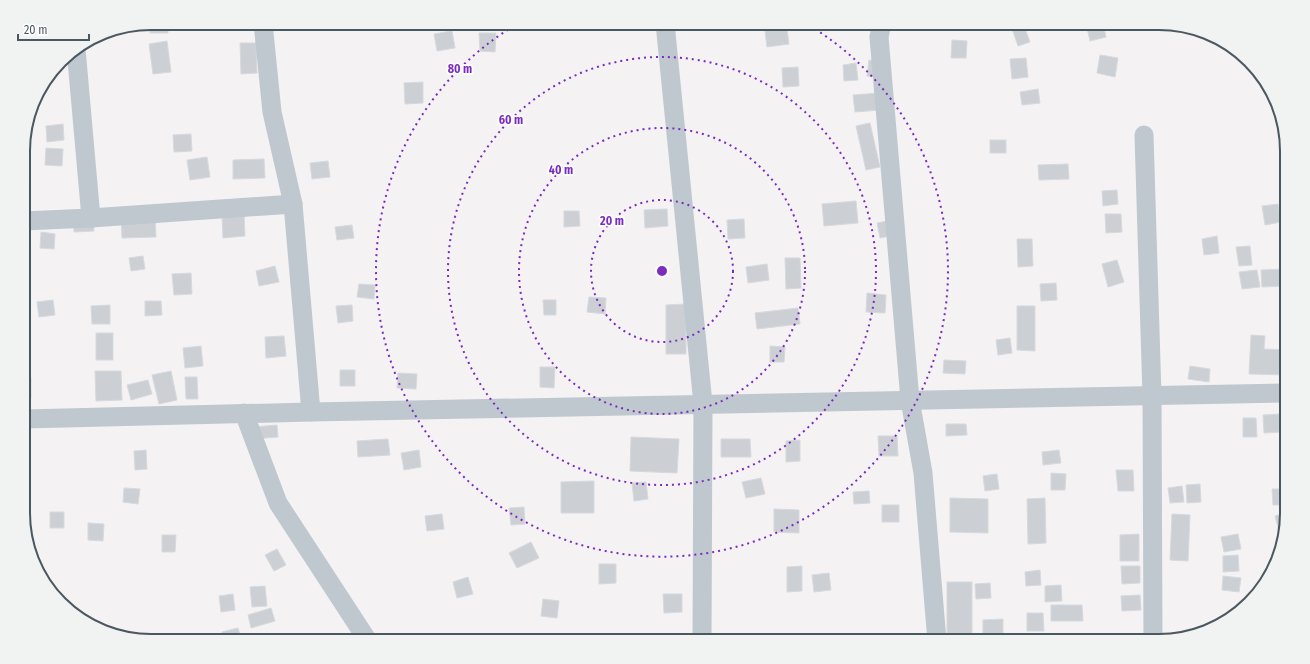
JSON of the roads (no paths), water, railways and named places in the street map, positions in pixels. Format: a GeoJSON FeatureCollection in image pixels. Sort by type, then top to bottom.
{"type":"FeatureCollection","features":[{"type":"Feature","properties":{"kind":"street"},"geometry":{"type":"LineString","coordinates":[[264,30],[272,112],[293,204],[311,412]]}},
{"type":"Feature","properties":{"kind":"street"},"geometry":{"type":"LineString","coordinates":[[666,30],[703,404],[702,634]]}},
{"type":"Feature","properties":{"kind":"street"},"geometry":{"type":"LineString","coordinates":[[880,30],[879,36],[910,400],[923,473],[936,634]]}},
{"type":"Feature","properties":{"kind":"street"},"geometry":{"type":"LineString","coordinates":[[77,56],[91,218]]}},
{"type":"Feature","properties":{"kind":"street"},"geometry":{"type":"LineString","coordinates":[[1144,135],[1152,396],[1153,634]]}},
{"type":"Feature","properties":{"kind":"street"},"geometry":{"type":"LineString","coordinates":[[30,221],[293,204]]}},
{"type":"Feature","properties":{"kind":"street"},"geometry":{"type":"LineString","coordinates":[[30,420],[244,413],[1280,393]]}},
{"type":"Feature","properties":{"kind":"street"},"geometry":{"type":"LineString","coordinates":[[244,413],[278,503],[363,634]]}}]}
